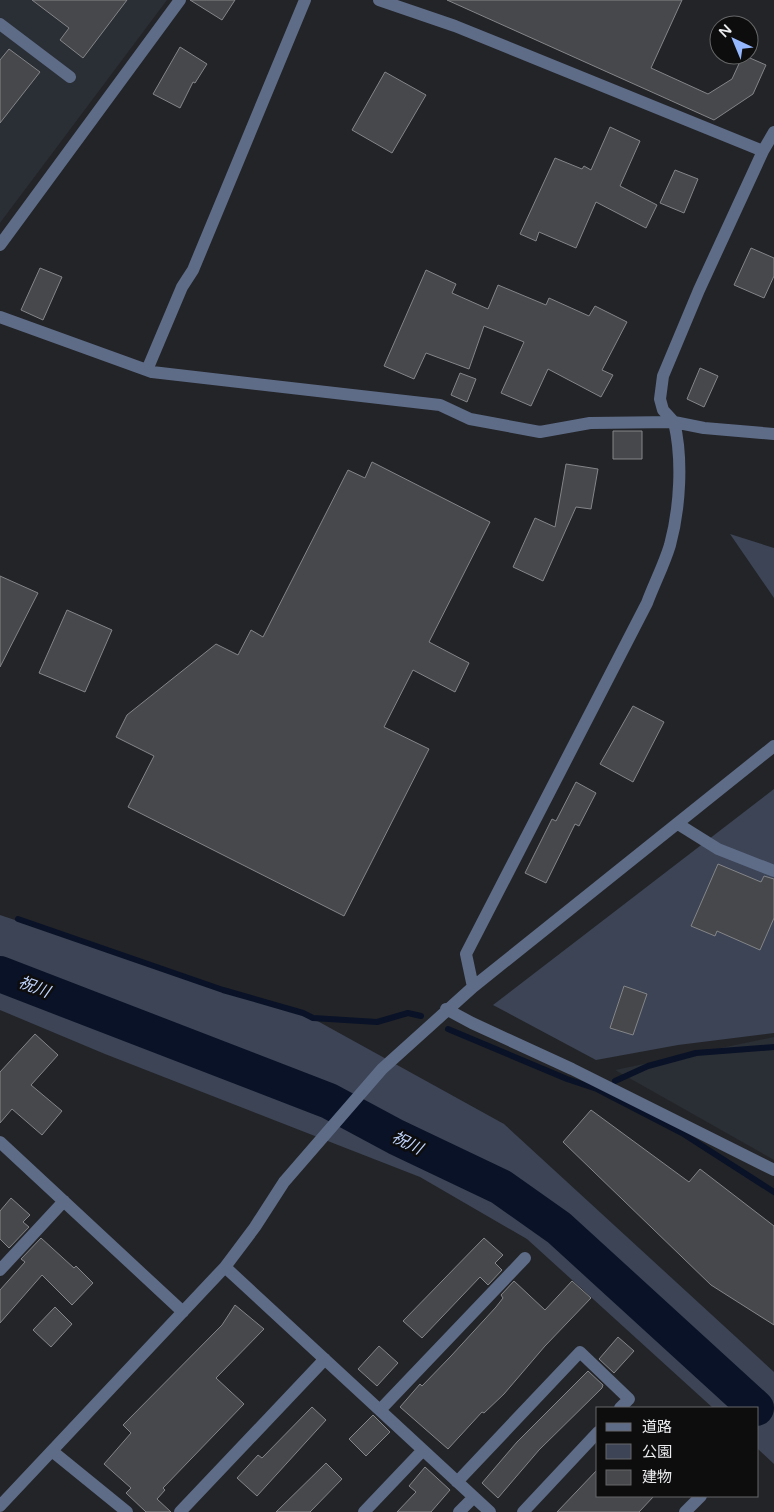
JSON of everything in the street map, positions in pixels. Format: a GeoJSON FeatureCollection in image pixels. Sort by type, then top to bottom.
{"type":"FeatureCollection","features":[{"type":"Feature","properties":{"kind":"street"},"geometry":{"type":"LineString","coordinates":[[0,245],[180,0]]}},
{"type":"Feature","properties":{"kind":"street"},"geometry":{"type":"LineString","coordinates":[[147,370],[182,287],[192,270],[305,0]]}},
{"type":"Feature","properties":{"kind":"street"},"geometry":{"type":"LineString","coordinates":[[379,0],[455,26],[763,151]]}},
{"type":"Feature","properties":{"kind":"street"},"geometry":{"type":"LineString","coordinates":[[0,24],[70,77]]}},
{"type":"Feature","properties":{"kind":"street"},"geometry":{"type":"LineString","coordinates":[[473,987],[466,954],[647,603],[670,545],[678,501],[678,439],[674,422],[664,410],[660,399],[663,376],[699,290],[763,151],[774,132]]}},
{"type":"Feature","properties":{"kind":"street"},"geometry":{"type":"LineString","coordinates":[[0,317],[147,370],[440,405],[470,420],[540,432],[590,423],[674,422],[704,428],[774,434]]}},
{"type":"Feature","properties":{"kind":"street"},"geometry":{"type":"LineString","coordinates":[[0,1506],[225,1267],[255,1227],[284,1182],[382,1068],[446,1009],[774,746]]}},
{"type":"Feature","properties":{"kind":"street"},"geometry":{"type":"LineString","coordinates":[[678,824],[718,849],[774,871]]}},
{"type":"Feature","properties":{"kind":"street"},"geometry":{"type":"LineString","coordinates":[[446,1009],[472,1023],[572,1068],[774,1170]]}},
{"type":"Feature","properties":{"kind":"street"},"geometry":{"type":"LineString","coordinates":[[0,1142],[183,1312]]}},
{"type":"Feature","properties":{"kind":"street"},"geometry":{"type":"LineString","coordinates":[[0,1270],[64,1201]]}},
{"type":"Feature","properties":{"kind":"street"},"geometry":{"type":"LineString","coordinates":[[380,1410],[525,1258]]}},
{"type":"Feature","properties":{"kind":"street"},"geometry":{"type":"LineString","coordinates":[[225,1267],[490,1512]]}},
{"type":"Feature","properties":{"kind":"street"},"geometry":{"type":"LineString","coordinates":[[457,1482],[580,1352],[629,1399],[621,1407]]}},
{"type":"Feature","properties":{"kind":"street"},"geometry":{"type":"LineString","coordinates":[[180,1512],[325,1359]]}},
{"type":"Feature","properties":{"kind":"street"},"geometry":{"type":"LineString","coordinates":[[523,1512],[596,1434]]}},
{"type":"Feature","properties":{"kind":"street"},"geometry":{"type":"LineString","coordinates":[[364,1512],[423,1450]]}},
{"type":"Feature","properties":{"kind":"street"},"geometry":{"type":"LineString","coordinates":[[52,1451],[127,1512]]}},
{"type":"Feature","properties":{"kind":"street"},"geometry":{"type":"LineString","coordinates":[[459,1512],[474,1497]]}},
{"type":"Feature","properties":{"kind":"street"},"geometry":{"type":"LineString","coordinates":[[685,1512],[700,1497]]}},
{"type":"Feature","properties":{"kind":"shaded area"},"geometry":{"type":"Polygon","coordinates":[[[0,0],[167,0],[0,223],[0,0]]]}},
{"type":"Feature","properties":{"kind":"shaded area"},"geometry":{"type":"Polygon","coordinates":[[[774,1037],[774,1160],[615,1070],[774,1037]]]}},
{"type":"Feature","properties":{"kind":"green space"},"geometry":{"type":"Polygon","coordinates":[[[730,534],[774,548],[774,598],[730,534]]]}},
{"type":"Feature","properties":{"kind":"green space"},"geometry":{"type":"Polygon","coordinates":[[[774,789],[774,1033],[678,1045],[596,1060],[493,1005],[774,789]]]}},
{"type":"Feature","properties":{"kind":"green space"},"geometry":{"type":"Polygon","coordinates":[[[0,915],[252,1000],[303,1013],[504,1124],[774,1372],[774,1464],[759,1450],[759,1407],[712,1407],[527,1239],[420,1177],[105,1054],[0,1010],[0,915]]]}},
{"type":"Feature","properties":{"kind":"building"},"geometry":{"type":"Polygon","coordinates":[[[32,0],[127,0],[83,58],[60,40],[69,28],[32,0]]]}},
{"type":"Feature","properties":{"kind":"building"},"geometry":{"type":"Polygon","coordinates":[[[190,0],[235,0],[222,20],[190,0]]]}},
{"type":"Feature","properties":{"kind":"building"},"geometry":{"type":"Polygon","coordinates":[[[447,0],[682,0],[651,68],[708,94],[732,79],[738,65],[759,65],[759,62],[766,65],[753,94],[714,120],[447,0]]]}},
{"type":"Feature","properties":{"kind":"building"},"geometry":{"type":"Polygon","coordinates":[[[180,47],[207,64],[195,83],[193,82],[180,108],[153,94],[180,47]]]}},
{"type":"Feature","properties":{"kind":"building"},"geometry":{"type":"Polygon","coordinates":[[[9,49],[40,72],[0,123],[0,60],[9,49]]]}},
{"type":"Feature","properties":{"kind":"building"},"geometry":{"type":"Polygon","coordinates":[[[385,72],[426,95],[392,153],[352,130],[385,72]]]}},
{"type":"Feature","properties":{"kind":"building"},"geometry":{"type":"Polygon","coordinates":[[[610,127],[640,141],[620,186],[657,205],[646,228],[596,202],[576,248],[539,232],[536,241],[520,234],[555,158],[582,169],[584,166],[591,170],[610,127]]]}},
{"type":"Feature","properties":{"kind":"building"},"geometry":{"type":"Polygon","coordinates":[[[675,170],[698,179],[684,213],[660,203],[675,170]]]}},
{"type":"Feature","properties":{"kind":"building"},"geometry":{"type":"Polygon","coordinates":[[[751,248],[774,258],[774,276],[764,298],[734,285],[751,248]]]}},
{"type":"Feature","properties":{"kind":"building"},"geometry":{"type":"Polygon","coordinates":[[[40,268],[62,277],[43,320],[21,310],[40,268]]]}},
{"type":"Feature","properties":{"kind":"building"},"geometry":{"type":"Polygon","coordinates":[[[426,270],[456,284],[452,293],[488,309],[498,285],[546,305],[549,298],[589,316],[595,306],[627,322],[602,370],[613,375],[601,397],[548,369],[531,406],[501,393],[524,342],[484,326],[469,369],[426,353],[414,379],[384,366],[426,270]]]}},
{"type":"Feature","properties":{"kind":"building"},"geometry":{"type":"Polygon","coordinates":[[[700,368],[718,376],[704,407],[687,399],[700,368]]]}},
{"type":"Feature","properties":{"kind":"building"},"geometry":{"type":"Polygon","coordinates":[[[460,373],[476,379],[467,402],[451,395],[460,373]]]}},
{"type":"Feature","properties":{"kind":"building"},"geometry":{"type":"Polygon","coordinates":[[[613,431],[642,431],[642,459],[613,459],[613,431]]]}},
{"type":"Feature","properties":{"kind":"building"},"geometry":{"type":"Polygon","coordinates":[[[372,462],[490,522],[429,642],[469,663],[455,692],[413,670],[384,727],[429,749],[344,916],[128,807],[154,756],[116,737],[127,715],[216,644],[238,655],[251,630],[263,637],[348,470],[365,478],[372,462]]]}},
{"type":"Feature","properties":{"kind":"building"},"geometry":{"type":"Polygon","coordinates":[[[566,464],[598,469],[591,509],[576,507],[543,581],[513,567],[535,518],[555,527],[566,464]]]}},
{"type":"Feature","properties":{"kind":"building"},"geometry":{"type":"Polygon","coordinates":[[[0,576],[38,593],[0,667],[0,576]]]}},
{"type":"Feature","properties":{"kind":"building"},"geometry":{"type":"Polygon","coordinates":[[[67,610],[112,630],[85,692],[39,673],[67,610]]]}},
{"type":"Feature","properties":{"kind":"building"},"geometry":{"type":"Polygon","coordinates":[[[633,706],[664,722],[633,782],[600,764],[633,706]]]}},
{"type":"Feature","properties":{"kind":"building"},"geometry":{"type":"Polygon","coordinates":[[[576,782],[596,793],[579,826],[575,824],[546,883],[525,873],[552,819],[556,821],[576,782]]]}},
{"type":"Feature","properties":{"kind":"building"},"geometry":{"type":"Polygon","coordinates":[[[718,864],[761,882],[764,876],[774,879],[774,918],[760,950],[717,931],[715,936],[691,926],[718,864]]]}},
{"type":"Feature","properties":{"kind":"building"},"geometry":{"type":"Polygon","coordinates":[[[624,986],[647,994],[633,1035],[610,1028],[624,986]]]}},
{"type":"Feature","properties":{"kind":"building"},"geometry":{"type":"Polygon","coordinates":[[[35,1034],[58,1055],[31,1085],[62,1111],[42,1135],[12,1109],[0,1123],[0,1072],[35,1034]]]}},
{"type":"Feature","properties":{"kind":"building"},"geometry":{"type":"Polygon","coordinates":[[[591,1110],[689,1182],[700,1169],[774,1226],[774,1325],[711,1285],[563,1142],[591,1110]]]}},
{"type":"Feature","properties":{"kind":"building"},"geometry":{"type":"Polygon","coordinates":[[[11,1198],[30,1215],[23,1222],[29,1227],[9,1248],[0,1239],[0,1211],[11,1198]]]}},
{"type":"Feature","properties":{"kind":"building"},"geometry":{"type":"Polygon","coordinates":[[[41,1238],[74,1268],[76,1266],[93,1283],[72,1305],[42,1275],[0,1323],[0,1290],[25,1262],[21,1259],[41,1238]]]}},
{"type":"Feature","properties":{"kind":"building"},"geometry":{"type":"Polygon","coordinates":[[[484,1238],[503,1255],[495,1263],[502,1270],[488,1285],[480,1277],[422,1338],[403,1321],[484,1238]]]}},
{"type":"Feature","properties":{"kind":"building"},"geometry":{"type":"Polygon","coordinates":[[[514,1281],[545,1310],[572,1281],[591,1298],[545,1346],[504,1394],[484,1413],[482,1412],[448,1449],[400,1407],[420,1384],[422,1386],[496,1307],[503,1298],[501,1295],[514,1281]]]}},
{"type":"Feature","properties":{"kind":"building"},"geometry":{"type":"Polygon","coordinates":[[[235,1305],[264,1329],[216,1378],[244,1404],[163,1488],[165,1490],[157,1499],[171,1512],[146,1512],[126,1493],[131,1488],[104,1464],[131,1433],[123,1425],[222,1325],[235,1305]]]}},
{"type":"Feature","properties":{"kind":"building"},"geometry":{"type":"Polygon","coordinates":[[[55,1307],[72,1324],[51,1347],[33,1330],[55,1307]]]}},
{"type":"Feature","properties":{"kind":"building"},"geometry":{"type":"Polygon","coordinates":[[[618,1337],[634,1351],[614,1373],[599,1359],[618,1337]]]}},
{"type":"Feature","properties":{"kind":"building"},"geometry":{"type":"Polygon","coordinates":[[[379,1346],[398,1363],[377,1386],[358,1369],[379,1346]]]}},
{"type":"Feature","properties":{"kind":"building"},"geometry":{"type":"Polygon","coordinates":[[[588,1371],[603,1385],[602,1388],[539,1450],[498,1498],[482,1483],[517,1442],[588,1371]]]}},
{"type":"Feature","properties":{"kind":"building"},"geometry":{"type":"Polygon","coordinates":[[[312,1407],[326,1420],[257,1496],[237,1478],[258,1455],[262,1458],[312,1407]]]}},
{"type":"Feature","properties":{"kind":"building"},"geometry":{"type":"Polygon","coordinates":[[[373,1415],[390,1432],[366,1456],[349,1439],[373,1415]]]}},
{"type":"Feature","properties":{"kind":"building"},"geometry":{"type":"Polygon","coordinates":[[[326,1463],[342,1479],[310,1512],[276,1512],[326,1463]]]}},
{"type":"Feature","properties":{"kind":"building"},"geometry":{"type":"Polygon","coordinates":[[[425,1467],[450,1490],[431,1512],[397,1512],[416,1492],[409,1486],[425,1467]]]}},
{"type":"Feature","properties":{"kind":"building"},"geometry":{"type":"Polygon","coordinates":[[[596,1471],[596,1497],[653,1497],[639,1512],[557,1512],[596,1471]]]}},
{"type":"Feature","properties":{"kind":"waterway"},"geometry":{"type":"LineString","coordinates":[[18,919],[223,990],[303,1013],[313,1018],[377,1022],[408,1013],[421,1016]]}},
{"type":"Feature","properties":{"kind":"waterway","name":"祝川"},"geometry":{"type":"LineString","coordinates":[[0,974],[329,1101],[396,1137],[501,1187],[559,1228],[755,1407]]}},
{"type":"Feature","properties":{"kind":"waterway"},"geometry":{"type":"LineString","coordinates":[[448,1029],[567,1079],[597,1089],[682,1133],[774,1192]]}},
{"type":"Feature","properties":{"kind":"waterway"},"geometry":{"type":"LineString","coordinates":[[615,1081],[648,1066],[696,1053],[774,1047]]}}]}
